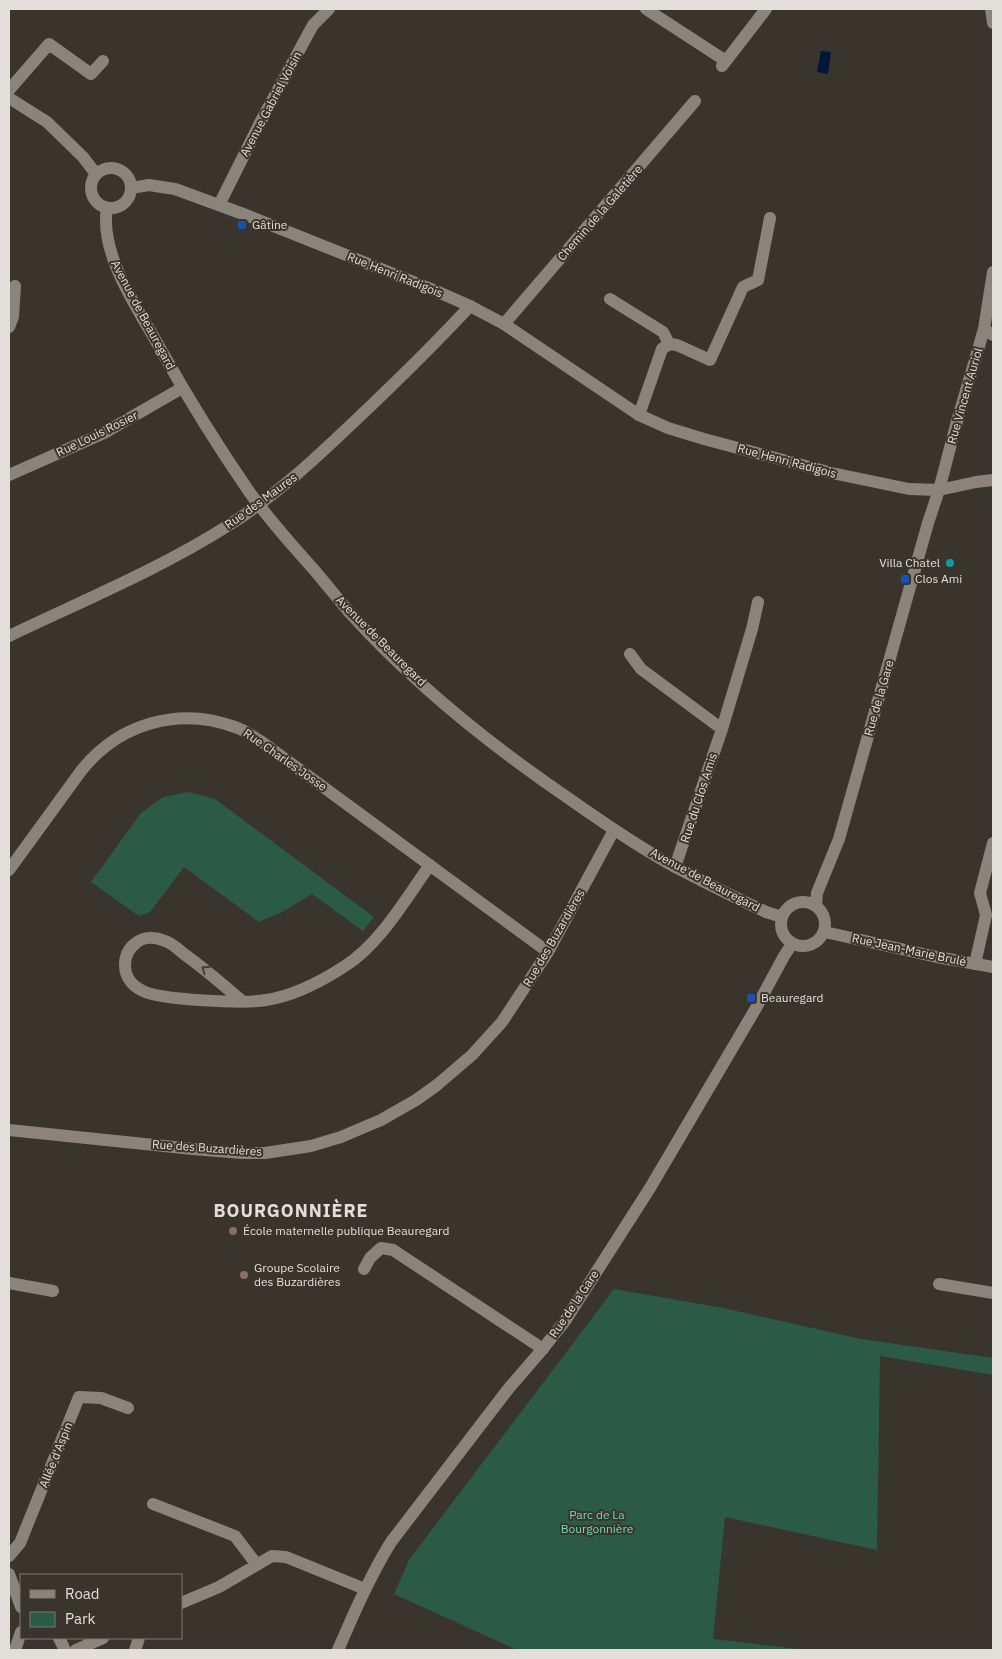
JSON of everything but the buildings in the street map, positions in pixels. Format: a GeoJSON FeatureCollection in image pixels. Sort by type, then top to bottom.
{"type":"FeatureCollection","features":[{"type":"Feature","properties":{"kind":"street","name":"Avenue Gabriel Voisin"},"geometry":{"type":"LineString","coordinates":[[219,205],[262,119],[313,25],[329,9]]}},
{"type":"Feature","properties":{"kind":"street"},"geometry":{"type":"LineString","coordinates":[[646,9],[723,64],[766,9]]}},
{"type":"Feature","properties":{"kind":"street"},"geometry":{"type":"LineString","coordinates":[[991,9],[993,23]]}},
{"type":"Feature","properties":{"kind":"street"},"geometry":{"type":"LineString","coordinates":[[9,90],[49,44],[91,74],[103,61]]}},
{"type":"Feature","properties":{"kind":"street"},"geometry":{"type":"LineString","coordinates":[[9,98],[47,122],[83,158],[96,174]]}},
{"type":"Feature","properties":{"kind":"street","name":"Chemin de la Galetière"},"geometry":{"type":"LineString","coordinates":[[504,324],[695,101]]}},
{"type":"Feature","properties":{"kind":"street"},"geometry":{"type":"LineString","coordinates":[[106,169],[118,169],[127,177],[131,188],[124,203],[113,208],[107,208],[95,201],[91,187],[92,180],[96,174],[106,169]]}},
{"type":"Feature","properties":{"kind":"street","name":"Rue Henri Radigois"},"geometry":{"type":"LineString","coordinates":[[131,188],[149,185],[162,186],[219,205],[470,306],[504,324],[639,415],[668,428],[832,473],[909,489],[939,490],[993,480]]}},
{"type":"Feature","properties":{"kind":"street","name":"Avenue de Beauregard"},"geometry":{"type":"LineString","coordinates":[[107,208],[107,232],[112,257],[182,388],[248,491],[351,614],[404,668],[462,718],[533,774],[614,830],[675,867],[766,912],[782,917]]}},
{"type":"Feature","properties":{"kind":"street"},"geometry":{"type":"LineString","coordinates":[[639,415],[662,349],[669,344],[677,344],[710,360],[743,287],[758,280],[770,218]]}},
{"type":"Feature","properties":{"kind":"street","name":"Rue Vincent Auriol"},"geometry":{"type":"LineString","coordinates":[[939,490],[956,425],[989,332],[993,272]]}},
{"type":"Feature","properties":{"kind":"street"},"geometry":{"type":"LineString","coordinates":[[9,327],[13,316],[15,286]]}},
{"type":"Feature","properties":{"kind":"street"},"geometry":{"type":"LineString","coordinates":[[610,298],[663,332],[669,344]]}},
{"type":"Feature","properties":{"kind":"street","name":"Rue des Maures"},"geometry":{"type":"LineString","coordinates":[[9,636],[183,553],[259,505],[307,466],[418,361],[470,306]]}},
{"type":"Feature","properties":{"kind":"street","name":"Rue Louis Rosier"},"geometry":{"type":"LineString","coordinates":[[9,475],[104,433],[182,388]]}},
{"type":"Feature","properties":{"kind":"street","name":"Rue de la Gare"},"geometry":{"type":"LineString","coordinates":[[816,905],[817,893],[839,839],[939,490]]}},
{"type":"Feature","properties":{"kind":"street","name":"Rue du Clos Amis"},"geometry":{"type":"LineString","coordinates":[[675,867],[722,729],[752,629],[758,602]]}},
{"type":"Feature","properties":{"kind":"street"},"geometry":{"type":"LineString","coordinates":[[630,654],[641,669],[722,729]]}},
{"type":"Feature","properties":{"kind":"street","name":"Rue Charles Josse"},"geometry":{"type":"LineString","coordinates":[[9,870],[81,771],[104,746],[120,735],[152,723],[190,719],[213,721],[237,727],[262,742],[548,952]]}},
{"type":"Feature","properties":{"kind":"street","name":"Rue des Buzardières"},"geometry":{"type":"LineString","coordinates":[[9,1130],[242,1153],[265,1153],[311,1146],[341,1137],[381,1120],[438,1085],[472,1055],[502,1022],[548,952],[614,830]]}},
{"type":"Feature","properties":{"kind":"street"},"geometry":{"type":"LineString","coordinates":[[975,964],[986,915],[980,893],[993,843]]}},
{"type":"Feature","properties":{"kind":"street"},"geometry":{"type":"LineString","coordinates":[[242,1001],[213,975],[167,941],[148,938],[138,941],[129,949],[125,960],[128,980],[144,992],[172,997],[242,1001],[265,1001],[298,991],[347,965],[368,948],[430,865]]}},
{"type":"Feature","properties":{"kind":"street"},"geometry":{"type":"LineString","coordinates":[[810,902],[816,905],[825,917],[825,932],[815,944],[800,946],[792,944],[782,932],[782,917],[790,906],[796,903],[810,902]]}},
{"type":"Feature","properties":{"kind":"street","name":"Rue Jean-Marie Brulé"},"geometry":{"type":"LineString","coordinates":[[825,932],[937,958],[993,967]]}},
{"type":"Feature","properties":{"kind":"street","name":"Rue de la Gare"},"geometry":{"type":"LineString","coordinates":[[338,1650],[365,1589],[392,1542],[509,1388],[565,1321],[645,1196],[792,944]]}},
{"type":"Feature","properties":{"kind":"street"},"geometry":{"type":"LineString","coordinates":[[364,1269],[370,1258],[381,1248],[393,1250],[543,1349]]}},
{"type":"Feature","properties":{"kind":"street"},"geometry":{"type":"LineString","coordinates":[[9,1284],[53,1291]]}},
{"type":"Feature","properties":{"kind":"street"},"geometry":{"type":"LineString","coordinates":[[939,1284],[993,1293]]}},
{"type":"Feature","properties":{"kind":"street","name":"Allée d'Aspin"},"geometry":{"type":"LineString","coordinates":[[9,1556],[20,1543],[79,1397],[101,1398],[128,1408]]}},
{"type":"Feature","properties":{"kind":"street"},"geometry":{"type":"LineString","coordinates":[[152,1504],[235,1536],[257,1565]]}},
{"type":"Feature","properties":{"kind":"street"},"geometry":{"type":"LineString","coordinates":[[182,1603],[219,1587],[272,1556],[286,1557],[365,1589]]}},
{"type":"Feature","properties":{"kind":"street"},"geometry":{"type":"LineString","coordinates":[[9,1574],[20,1604]]}},
{"type":"Feature","properties":{"kind":"street"},"geometry":{"type":"LineString","coordinates":[[15,1650],[20,1635]]}},
{"type":"Feature","properties":{"kind":"street"},"geometry":{"type":"LineString","coordinates":[[76,1650],[101,1639]]}},
{"type":"Feature","properties":{"kind":"green space"},"geometry":{"type":"Polygon","coordinates":[[[189,792],[215,799],[374,917],[363,931],[312,894],[284,911],[259,922],[184,867],[150,912],[139,916],[91,882],[141,813],[163,797],[189,792]]]}},
{"type":"Feature","properties":{"kind":"green space","name":"Parc de La Bourgonnière"},"geometry":{"type":"Polygon","coordinates":[[[614,1289],[723,1308],[861,1339],[993,1358],[993,1375],[880,1356],[877,1550],[725,1517],[713,1639],[807,1650],[517,1650],[394,1594],[409,1560],[614,1289]]]}},
{"type":"Feature","properties":{"kind":"water"},"geometry":{"type":"Polygon","coordinates":[[[821,51],[831,52],[828,74],[817,72],[821,51]]]}},
{"type":"Feature","properties":{"kind":"place","name":"Gâtine"},"geometry":{"type":"Point","coordinates":[242,225]}},
{"type":"Feature","properties":{"kind":"place","name":"Villa Chatel"},"geometry":{"type":"Point","coordinates":[950,563]}},
{"type":"Feature","properties":{"kind":"place","name":"Clos Ami"},"geometry":{"type":"Point","coordinates":[905,579]}},
{"type":"Feature","properties":{"kind":"place","name":"Beauregard"},"geometry":{"type":"Point","coordinates":[751,998]}},
{"type":"Feature","properties":{"kind":"place","name":"École maternelle publique Beauregard"},"geometry":{"type":"Point","coordinates":[233,1231]}},
{"type":"Feature","properties":{"kind":"place","name":"Groupe Scolaire des Buzardières"},"geometry":{"type":"Point","coordinates":[244,1275]}},
{"type":"Feature","properties":{"kind":"district","name":"BOURGONNIÈRE"},"geometry":{"type":"Point","coordinates":[291,1211]}}]}
